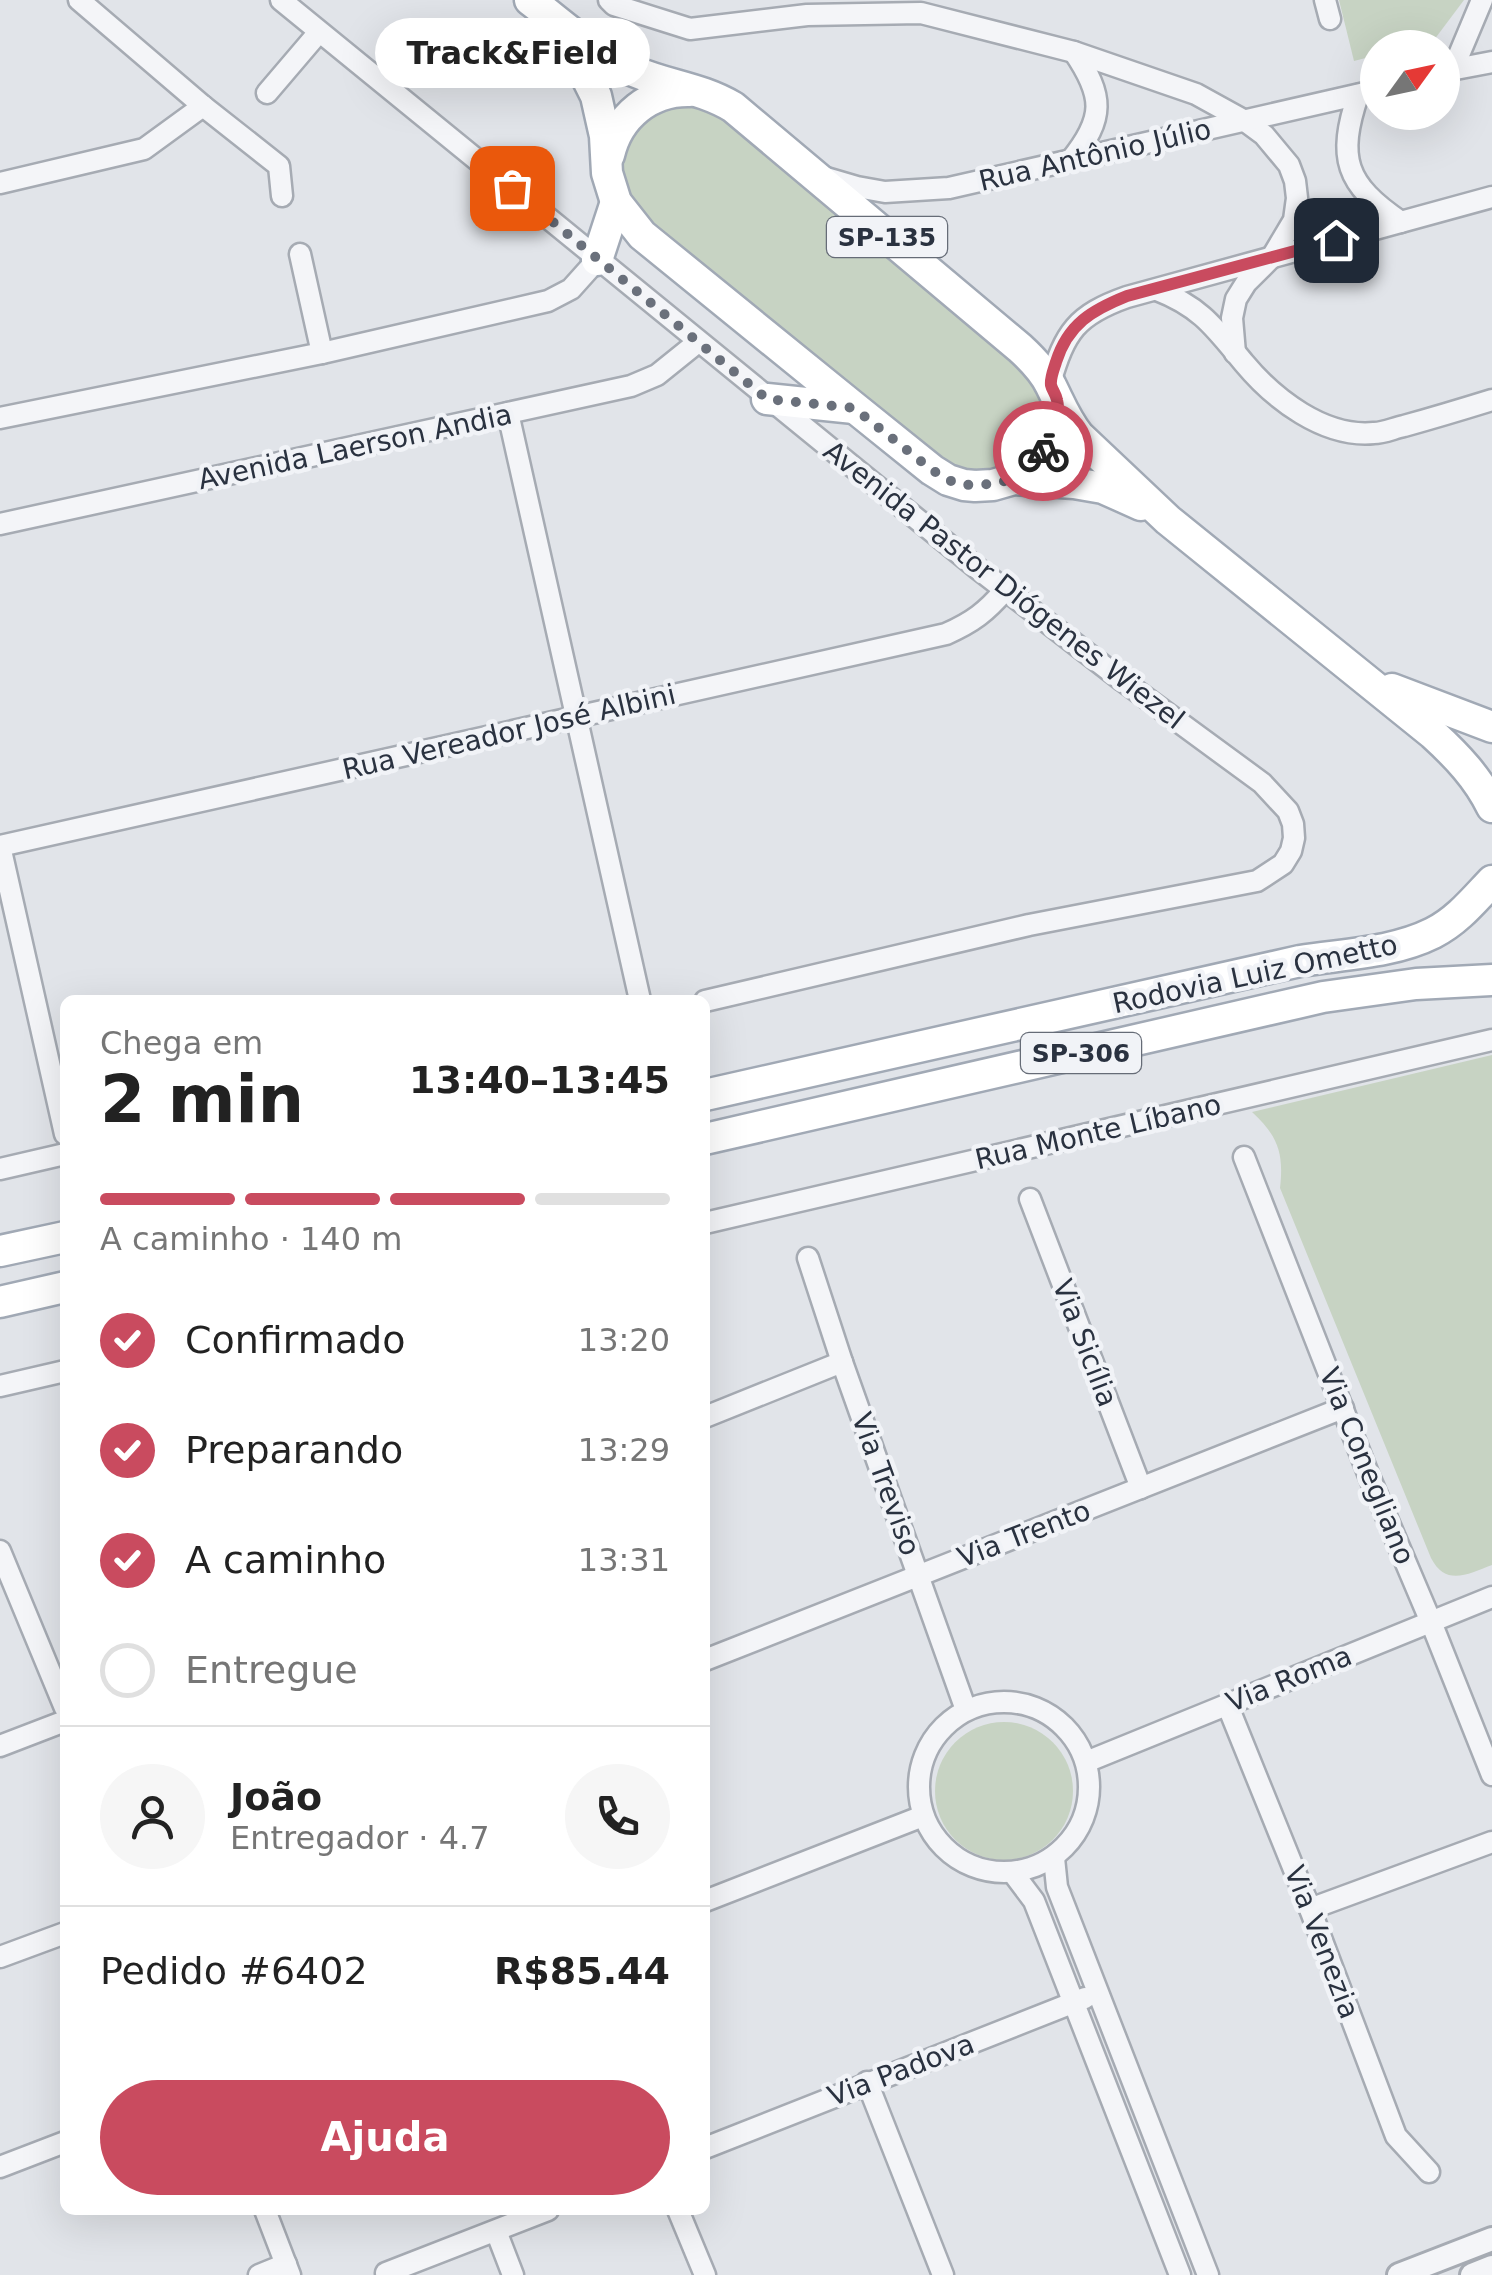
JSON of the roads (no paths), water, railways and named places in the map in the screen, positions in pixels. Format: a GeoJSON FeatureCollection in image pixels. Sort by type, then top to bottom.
{"type":"FeatureCollection","features":[{"type":"Feature","properties":{"kind":"main road","name":"SP-135"},"geometry":{"type":"LineString","coordinates":[[528,0],[624,67],[713,96],[733,107],[1020,348],[1036,363],[1078,436],[1168,520],[1370,680],[1458,756],[1477,779],[1492,807]]}},
{"type":"Feature","properties":{"kind":"main road","name":"SP-135"},"geometry":{"type":"LineString","coordinates":[[528,0],[564,40],[588,77],[605,136],[611,188],[642,235],[854,408],[948,480],[976,486],[1014,479],[1103,488],[1168,520]]}},
{"type":"Feature","properties":{"kind":"main road"},"geometry":{"type":"LineString","coordinates":[[597,260],[611,188],[614,137],[634,110],[660,94],[696,91]]}},
{"type":"Feature","properties":{"kind":"main road"},"geometry":{"type":"LineString","coordinates":[[1014,479],[1027,469],[1052,435],[1054,393]]}},
{"type":"Feature","properties":{"kind":"main road"},"geometry":{"type":"LineString","coordinates":[[767,399],[854,408]]}},
{"type":"Feature","properties":{"kind":"main road","name":"SP-135"},"geometry":{"type":"LineString","coordinates":[[1370,680],[1492,726]]}},
{"type":"Feature","properties":{"kind":"main road","name":"Rodovia Luiz Ometto"},"geometry":{"type":"LineString","coordinates":[[710,1094],[1300,961],[1398,946],[1436,932],[1465,910],[1492,881]]}},
{"type":"Feature","properties":{"kind":"main road","name":"Rodovia Luiz Ometto"},"geometry":{"type":"LineString","coordinates":[[710,1138],[1323,997],[1416,984],[1492,980]]}},
{"type":"Feature","properties":{"kind":"main road"},"geometry":{"type":"LineString","coordinates":[[0,1251],[60,1237]]}},
{"type":"Feature","properties":{"kind":"main road"},"geometry":{"type":"LineString","coordinates":[[0,1302],[60,1287]]}},
{"type":"Feature","properties":{"kind":"street"},"geometry":{"type":"LineString","coordinates":[[79,0],[279,166],[282,196]]}},
{"type":"Feature","properties":{"kind":"street","name":"Avenida Pastor Diógenes Wiezel"},"geometry":{"type":"LineString","coordinates":[[280,0],[1004,590],[1262,783],[1288,811],[1293,824],[1291,851],[1283,864],[1257,881],[1029,926],[710,1000]]}},
{"type":"Feature","properties":{"kind":"street"},"geometry":{"type":"LineString","coordinates":[[609,0],[614,5],[690,28],[807,16],[921,13],[1074,52],[1196,94],[1245,122],[1279,151],[1296,181],[1294,220],[1272,257],[1236,299],[1232,318],[1236,353]]}},
{"type":"Feature","properties":{"kind":"street"},"geometry":{"type":"LineString","coordinates":[[1460,45],[1482,0]]}},
{"type":"Feature","properties":{"kind":"street"},"geometry":{"type":"LineString","coordinates":[[267,93],[319,32]]}},
{"type":"Feature","properties":{"kind":"street"},"geometry":{"type":"LineString","coordinates":[[1071,160],[1088,139],[1098,104],[1086,70],[1074,52]]}},
{"type":"Feature","properties":{"kind":"street"},"geometry":{"type":"LineString","coordinates":[[1460,68],[1492,62]]}},
{"type":"Feature","properties":{"kind":"street","name":"Rua Antônio Júlio"},"geometry":{"type":"LineString","coordinates":[[812,174],[858,188],[917,192],[976,183],[1360,94]]}},
{"type":"Feature","properties":{"kind":"street"},"geometry":{"type":"LineString","coordinates":[[0,183],[144,149],[203,106]]}},
{"type":"Feature","properties":{"kind":"street"},"geometry":{"type":"LineString","coordinates":[[1360,109],[1346,138],[1348,161],[1361,189],[1401,222]]}},
{"type":"Feature","properties":{"kind":"street"},"geometry":{"type":"LineString","coordinates":[[1054,393],[1065,339],[1100,306],[1492,196]]}},
{"type":"Feature","properties":{"kind":"street"},"geometry":{"type":"LineString","coordinates":[[300,254],[322,352]]}},
{"type":"Feature","properties":{"kind":"street"},"geometry":{"type":"LineString","coordinates":[[0,418],[548,302],[571,290],[597,260]]}},
{"type":"Feature","properties":{"kind":"street"},"geometry":{"type":"LineString","coordinates":[[1158,290],[1180,299],[1216,327],[1250,370],[1284,402],[1318,422],[1344,431],[1374,434],[1492,400]]}},
{"type":"Feature","properties":{"kind":"street","name":"Avenida Laerson Andia"},"geometry":{"type":"LineString","coordinates":[[0,524],[631,386],[658,375],[698,342]]}},
{"type":"Feature","properties":{"kind":"street"},"geometry":{"type":"LineString","coordinates":[[508,414],[639,995]]}},
{"type":"Feature","properties":{"kind":"street","name":"Rua Vereador José Albini"},"geometry":{"type":"LineString","coordinates":[[0,846],[946,634],[980,616],[1004,590]]}},
{"type":"Feature","properties":{"kind":"street"},"geometry":{"type":"LineString","coordinates":[[0,846],[60,1112]]}},
{"type":"Feature","properties":{"kind":"street","name":"Rua Monte Líbano"},"geometry":{"type":"LineString","coordinates":[[710,1223],[1492,1040]]}},
{"type":"Feature","properties":{"kind":"street"},"geometry":{"type":"LineString","coordinates":[[0,1169],[60,1155]]}},
{"type":"Feature","properties":{"kind":"street","name":"Via Conegliano"},"geometry":{"type":"LineString","coordinates":[[1244,1156],[1368,1476],[1492,1775]]}},
{"type":"Feature","properties":{"kind":"street","name":"Via Sicília"},"geometry":{"type":"LineString","coordinates":[[1030,1199],[1140,1488]]}},
{"type":"Feature","properties":{"kind":"street","name":"Via Treviso"},"geometry":{"type":"LineString","coordinates":[[808,1258],[966,1710]]}},
{"type":"Feature","properties":{"kind":"street"},"geometry":{"type":"LineString","coordinates":[[710,1414],[842,1362]]}},
{"type":"Feature","properties":{"kind":"street"},"geometry":{"type":"LineString","coordinates":[[0,1386],[60,1372]]}},
{"type":"Feature","properties":{"kind":"street","name":"Via Trento"},"geometry":{"type":"LineString","coordinates":[[710,1658],[1343,1408]]}},
{"type":"Feature","properties":{"kind":"street"},"geometry":{"type":"LineString","coordinates":[[0,1551],[60,1696]]}},
{"type":"Feature","properties":{"kind":"street","name":"Via Roma"},"geometry":{"type":"LineString","coordinates":[[1086,1762],[1492,1597]]}},
{"type":"Feature","properties":{"kind":"street"},"geometry":{"type":"LineString","coordinates":[[990,1702],[1038,1708],[1059,1721],[1076,1740],[1086,1762],[1090,1783],[1081,1825],[1054,1858],[1034,1868],[1013,1873],[984,1871],[958,1860],[937,1841],[923,1816],[918,1785],[924,1754],[941,1728],[966,1710],[990,1702]]}},
{"type":"Feature","properties":{"kind":"street","name":"Via Venezia"},"geometry":{"type":"LineString","coordinates":[[1227,1704],[1396,2136],[1428,2172]]}},
{"type":"Feature","properties":{"kind":"street"},"geometry":{"type":"LineString","coordinates":[[0,1746],[60,1723]]}},
{"type":"Feature","properties":{"kind":"street"},"geometry":{"type":"LineString","coordinates":[[710,1900],[923,1816]]}},
{"type":"Feature","properties":{"kind":"street"},"geometry":{"type":"LineString","coordinates":[[1310,1910],[1492,1842]]}},
{"type":"Feature","properties":{"kind":"street"},"geometry":{"type":"LineString","coordinates":[[1054,1858],[1057,1887],[1208,2275]]}},
{"type":"Feature","properties":{"kind":"street"},"geometry":{"type":"LineString","coordinates":[[1013,1873],[1034,1901],[1180,2275]]}},
{"type":"Feature","properties":{"kind":"street"},"geometry":{"type":"LineString","coordinates":[[0,1958],[60,1934]]}},
{"type":"Feature","properties":{"kind":"street","name":"Via Padova"},"geometry":{"type":"LineString","coordinates":[[710,2146],[1097,1992]]}},
{"type":"Feature","properties":{"kind":"street"},"geometry":{"type":"LineString","coordinates":[[867,2082],[942,2275]]}},
{"type":"Feature","properties":{"kind":"street"},"geometry":{"type":"LineString","coordinates":[[0,2167],[60,2144]]}},
{"type":"Feature","properties":{"kind":"street"},"geometry":{"type":"LineString","coordinates":[[259,2275],[288,2270],[267,2215]]}},
{"type":"Feature","properties":{"kind":"street"},"geometry":{"type":"LineString","coordinates":[[386,2274],[536,2215]]}},
{"type":"Feature","properties":{"kind":"street"},"geometry":{"type":"LineString","coordinates":[[680,2215],[705,2275]]}},
{"type":"Feature","properties":{"kind":"street"},"geometry":{"type":"LineString","coordinates":[[496,2231],[513,2275]]}},
{"type":"Feature","properties":{"kind":"street"},"geometry":{"type":"LineString","coordinates":[[1411,2273],[1444,2267],[1492,2239]]}},
{"type":"Feature","properties":{"kind":"street"},"geometry":{"type":"LineString","coordinates":[[1472,2275],[1492,2267]]}},
{"type":"Feature","properties":{"kind":"place","name":"Track&Field"},"geometry":{"type":"Point","coordinates":[512,188]}}]}
